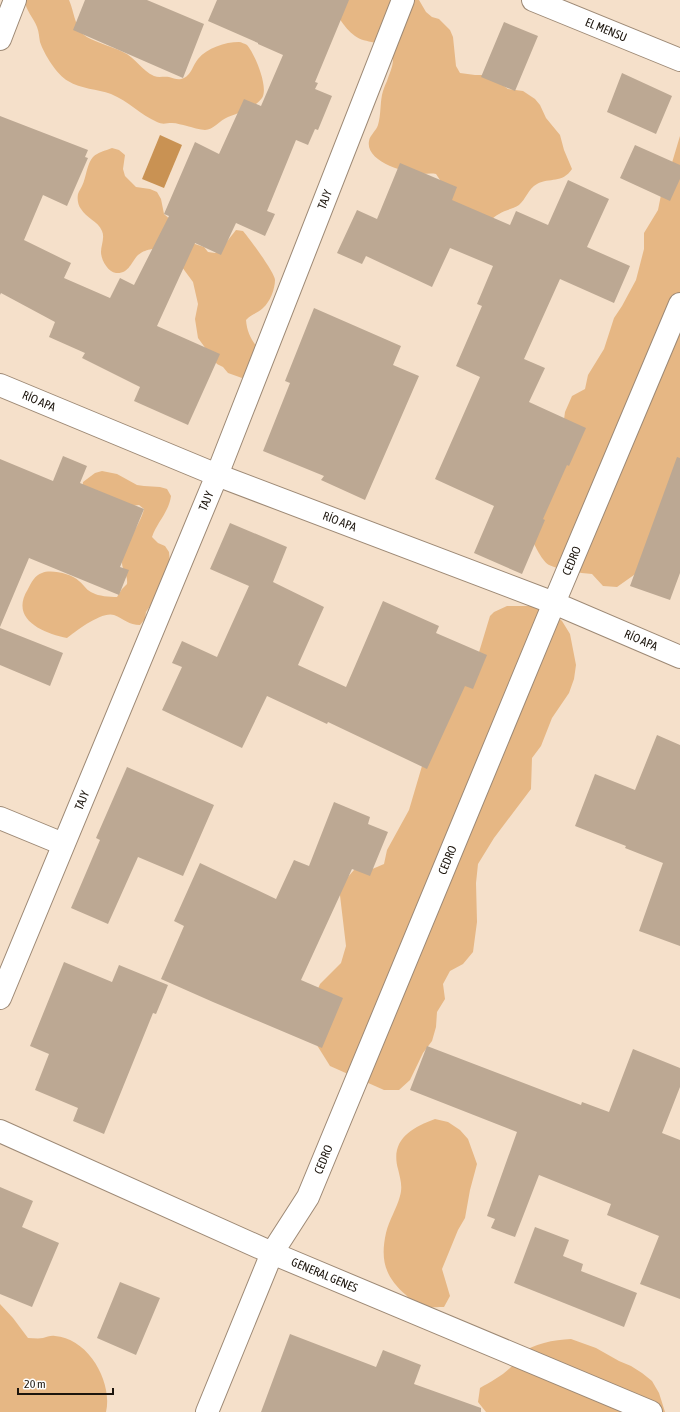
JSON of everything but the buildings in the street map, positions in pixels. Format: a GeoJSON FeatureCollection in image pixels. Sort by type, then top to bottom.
{"type":"FeatureCollection","features":[{"type":"Feature","properties":{"kind":"street"},"geometry":{"type":"LineString","coordinates":[[0,39],[15,0]]}},
{"type":"Feature","properties":{"kind":"street","name":"TAJY"},"geometry":{"type":"LineString","coordinates":[[0,998],[217,475],[403,0]]}},
{"type":"Feature","properties":{"kind":"street","name":"EL MENSU"},"geometry":{"type":"LineString","coordinates":[[533,0],[680,60]]}},
{"type":"Feature","properties":{"kind":"street","name":"CEDRO"},"geometry":{"type":"LineString","coordinates":[[207,1412],[272,1253],[308,1197],[554,603],[680,304]]}},
{"type":"Feature","properties":{"kind":"street","name":"RÍO APA"},"geometry":{"type":"LineString","coordinates":[[0,385],[217,475],[554,603],[680,657]]}},
{"type":"Feature","properties":{"kind":"street"},"geometry":{"type":"LineString","coordinates":[[0,818],[63,844]]}},
{"type":"Feature","properties":{"kind":"street","name":"GENERAL GENES"},"geometry":{"type":"LineString","coordinates":[[0,1131],[272,1253],[651,1412]]}},
{"type":"Feature","properties":{"kind":"shaded area"},"geometry":{"type":"Polygon","coordinates":[[[25,0],[69,0],[77,25],[85,36],[127,54],[146,71],[156,77],[182,79],[188,75],[198,59],[211,49],[228,43],[243,43],[250,49],[260,71],[264,87],[262,98],[255,105],[242,112],[225,118],[208,130],[201,130],[176,123],[159,123],[145,116],[123,100],[111,94],[78,86],[64,78],[51,64],[40,42],[36,24],[26,7],[25,0]]]}},
{"type":"Feature","properties":{"kind":"shaded area"},"geometry":{"type":"Polygon","coordinates":[[[328,0],[419,0],[426,12],[432,17],[439,19],[450,30],[453,37],[456,66],[460,73],[489,75],[508,89],[523,91],[535,99],[540,105],[546,118],[560,135],[564,150],[572,169],[564,177],[537,184],[531,189],[519,205],[497,215],[483,228],[454,206],[448,192],[436,174],[421,174],[397,169],[380,160],[373,155],[369,148],[369,141],[378,125],[380,118],[382,95],[392,66],[392,55],[388,48],[355,36],[340,20],[328,0]]]}},
{"type":"Feature","properties":{"kind":"shaded area"},"geometry":{"type":"Polygon","coordinates":[[[160,135],[182,145],[164,188],[142,179],[160,135]]]}},
{"type":"Feature","properties":{"kind":"shaded area"},"geometry":{"type":"Polygon","coordinates":[[[680,136],[680,501],[641,570],[617,587],[603,586],[592,574],[564,570],[549,565],[545,562],[538,552],[525,524],[561,442],[565,412],[572,396],[585,389],[588,375],[604,349],[614,318],[636,280],[644,249],[644,233],[658,210],[664,180],[671,166],[680,136]]]}},
{"type":"Feature","properties":{"kind":"shaded area"},"geometry":{"type":"Polygon","coordinates":[[[112,148],[119,150],[125,155],[123,169],[125,176],[136,187],[150,189],[157,192],[161,199],[164,214],[191,238],[195,244],[204,247],[208,252],[215,253],[221,249],[236,230],[243,231],[271,270],[275,280],[270,299],[263,308],[246,320],[250,337],[260,351],[249,376],[242,378],[228,373],[223,367],[217,364],[198,338],[195,319],[198,304],[193,282],[179,263],[152,249],[138,255],[124,272],[113,272],[104,262],[101,255],[103,236],[102,231],[98,225],[81,209],[78,204],[78,193],[93,157],[112,148]]]}},
{"type":"Feature","properties":{"kind":"shaded area"},"geometry":{"type":"Polygon","coordinates":[[[102,471],[117,474],[137,485],[167,489],[171,496],[170,502],[152,537],[158,543],[165,546],[169,552],[171,574],[146,612],[145,619],[140,625],[127,622],[114,615],[109,615],[89,622],[67,638],[58,636],[31,623],[23,609],[23,600],[29,587],[37,576],[46,572],[67,574],[76,578],[91,592],[104,596],[117,597],[127,584],[127,577],[122,566],[123,556],[144,509],[139,505],[131,506],[82,489],[83,482],[95,473],[102,471]]]}},
{"type":"Feature","properties":{"kind":"shaded area"},"geometry":{"type":"Polygon","coordinates":[[[507,606],[536,606],[550,610],[562,621],[570,634],[576,665],[574,679],[569,693],[552,718],[541,746],[532,758],[531,789],[494,838],[478,864],[476,883],[477,922],[473,952],[463,964],[450,971],[443,984],[445,999],[437,1012],[436,1027],[432,1041],[423,1053],[410,1080],[399,1090],[384,1090],[330,1066],[315,1042],[314,998],[320,984],[341,963],[346,946],[339,887],[354,870],[370,870],[384,864],[387,850],[409,810],[422,766],[456,697],[473,672],[490,616],[494,612],[507,606]]]}},
{"type":"Feature","properties":{"kind":"shaded area"},"geometry":{"type":"Polygon","coordinates":[[[435,1119],[448,1122],[460,1130],[468,1139],[477,1164],[465,1218],[458,1230],[442,1269],[450,1296],[444,1307],[422,1307],[413,1302],[393,1282],[384,1260],[384,1243],[387,1228],[401,1192],[401,1182],[396,1159],[397,1150],[404,1136],[435,1119]]]}},
{"type":"Feature","properties":{"kind":"shaded area"},"geometry":{"type":"Polygon","coordinates":[[[0,1304],[28,1338],[54,1336],[67,1339],[78,1344],[87,1353],[96,1364],[102,1375],[106,1388],[106,1412],[0,1412],[0,1304]]]}},
{"type":"Feature","properties":{"kind":"shaded area"},"geometry":{"type":"Polygon","coordinates":[[[571,1339],[596,1348],[642,1373],[652,1381],[659,1393],[665,1412],[486,1412],[478,1402],[480,1388],[496,1379],[512,1366],[519,1356],[525,1351],[544,1343],[571,1339]]]}}]}
